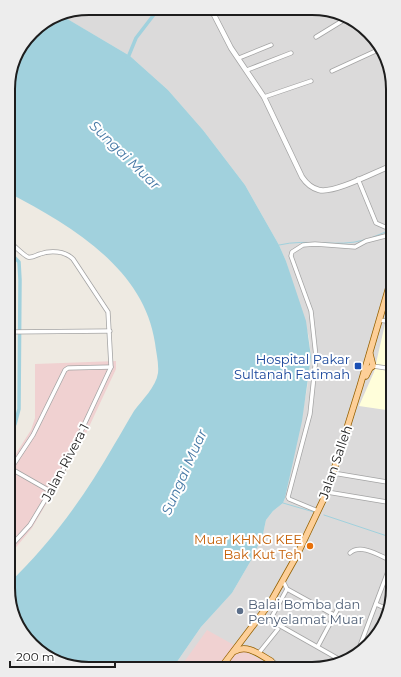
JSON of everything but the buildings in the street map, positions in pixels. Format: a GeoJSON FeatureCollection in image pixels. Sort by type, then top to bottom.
{"type":"FeatureCollection","features":[{"type":"Feature","properties":{"kind":"main road","name":"Jalan Salleh"},"geometry":{"type":"LineString","coordinates":[[225,662],[261,615],[283,581],[327,492],[386,296]]}},
{"type":"Feature","properties":{"kind":"main road"},"geometry":{"type":"LineString","coordinates":[[361,383],[370,368],[373,366],[370,352]]}},
{"type":"Feature","properties":{"kind":"main road"},"geometry":{"type":"LineString","coordinates":[[244,638],[245,645],[249,649],[271,661]]}},
{"type":"Feature","properties":{"kind":"main road"},"geometry":{"type":"LineString","coordinates":[[233,652],[241,648],[249,649]]}},
{"type":"Feature","properties":{"kind":"street"},"geometry":{"type":"LineString","coordinates":[[214,15],[239,58],[264,97],[302,177],[310,186],[318,190],[327,191],[386,168]]}},
{"type":"Feature","properties":{"kind":"street"},"geometry":{"type":"LineString","coordinates":[[316,37],[341,22]]}},
{"type":"Feature","properties":{"kind":"street"},"geometry":{"type":"LineString","coordinates":[[239,58],[270,45]]}},
{"type":"Feature","properties":{"kind":"street"},"geometry":{"type":"LineString","coordinates":[[247,70],[291,53]]}},
{"type":"Feature","properties":{"kind":"street"},"geometry":{"type":"LineString","coordinates":[[332,71],[376,53]]}},
{"type":"Feature","properties":{"kind":"street"},"geometry":{"type":"LineString","coordinates":[[264,97],[311,81]]}},
{"type":"Feature","properties":{"kind":"street"},"geometry":{"type":"LineString","coordinates":[[358,179],[376,224],[386,227]]}},
{"type":"Feature","properties":{"kind":"street"},"geometry":{"type":"LineString","coordinates":[[318,511],[291,501],[288,497],[310,414],[316,357],[311,311],[292,256],[292,252],[303,245],[316,244],[355,247],[386,236]]}},
{"type":"Feature","properties":{"kind":"street"},"geometry":{"type":"LineString","coordinates":[[15,247],[27,257],[33,257],[42,253],[61,252],[69,255],[106,306],[109,319],[111,367],[66,369],[63,372],[32,435],[15,460]]}},
{"type":"Feature","properties":{"kind":"street"},"geometry":{"type":"LineString","coordinates":[[379,320],[386,321]]}},
{"type":"Feature","properties":{"kind":"street"},"geometry":{"type":"LineString","coordinates":[[15,332],[110,332]]}},
{"type":"Feature","properties":{"kind":"street"},"geometry":{"type":"LineString","coordinates":[[373,366],[386,368]]}},
{"type":"Feature","properties":{"kind":"street","name":"Jalan Rivera 1"},"geometry":{"type":"LineString","coordinates":[[15,542],[30,525],[63,470],[111,367]]}},
{"type":"Feature","properties":{"kind":"street"},"geometry":{"type":"LineString","coordinates":[[15,470],[50,491]]}},
{"type":"Feature","properties":{"kind":"street"},"geometry":{"type":"LineString","coordinates":[[333,473],[386,482]]}},
{"type":"Feature","properties":{"kind":"street"},"geometry":{"type":"LineString","coordinates":[[327,492],[386,502]]}},
{"type":"Feature","properties":{"kind":"street"},"geometry":{"type":"LineString","coordinates":[[350,553],[357,549],[363,549],[386,558]]}},
{"type":"Feature","properties":{"kind":"street"},"geometry":{"type":"LineString","coordinates":[[364,640],[386,578]]}},
{"type":"Feature","properties":{"kind":"street"},"geometry":{"type":"LineString","coordinates":[[283,581],[287,590],[334,615]]}},
{"type":"Feature","properties":{"kind":"street"},"geometry":{"type":"LineString","coordinates":[[270,620],[287,590]]}},
{"type":"Feature","properties":{"kind":"street"},"geometry":{"type":"LineString","coordinates":[[318,646],[342,601]]}},
{"type":"Feature","properties":{"kind":"street"},"geometry":{"type":"LineString","coordinates":[[376,604],[383,607]]}},
{"type":"Feature","properties":{"kind":"street"},"geometry":{"type":"LineString","coordinates":[[261,615],[337,658]]}},
{"type":"Feature","properties":{"kind":"street"},"geometry":{"type":"LineString","coordinates":[[258,654],[278,630]]}},
{"type":"Feature","properties":{"kind":"shaded area"},"geometry":{"type":"Polygon","coordinates":[[[84,15],[321,16],[340,21],[357,30],[371,44],[376,52],[385,75],[386,593],[382,612],[371,633],[357,647],[336,658],[326,661],[312,662],[177,662],[201,627],[232,593],[253,557],[263,534],[266,520],[273,511],[283,503],[307,389],[311,357],[309,337],[286,261],[279,245],[245,185],[203,130],[168,90],[130,56],[67,19],[84,15]]]}},
{"type":"Feature","properties":{"kind":"shaded area"},"geometry":{"type":"Polygon","coordinates":[[[386,324],[386,410],[359,406],[374,372],[386,324]]]}},
{"type":"Feature","properties":{"kind":"shaded area"},"geometry":{"type":"Polygon","coordinates":[[[116,361],[116,369],[80,446],[32,528],[15,549],[15,455],[31,430],[35,418],[35,364],[116,361]]]}},
{"type":"Feature","properties":{"kind":"shaded area"},"geometry":{"type":"Polygon","coordinates":[[[207,630],[265,662],[184,662],[207,630]]]}},
{"type":"Feature","properties":{"kind":"water","name":"Sungai Muar"},"geometry":{"type":"Polygon","coordinates":[[[67,19],[130,56],[168,90],[203,130],[245,185],[279,245],[286,261],[306,321],[311,357],[302,421],[285,498],[283,503],[273,511],[266,520],[263,534],[253,557],[232,593],[201,627],[177,662],[89,662],[70,659],[44,647],[30,633],[19,612],[16,602],[15,577],[39,552],[79,501],[134,411],[152,388],[158,373],[155,343],[148,316],[136,292],[120,271],[101,252],[56,219],[15,196],[16,75],[25,52],[33,40],[40,33],[56,23],[67,19]]]}},
{"type":"Feature","properties":{"kind":"waterway"},"geometry":{"type":"LineString","coordinates":[[127,60],[136,38],[154,15]]}},
{"type":"Feature","properties":{"kind":"waterway"},"geometry":{"type":"LineString","coordinates":[[373,237],[386,232]]}},
{"type":"Feature","properties":{"kind":"waterway"},"geometry":{"type":"LineString","coordinates":[[279,245],[301,242],[343,243],[364,240]]}},
{"type":"Feature","properties":{"kind":"waterway"},"geometry":{"type":"LineString","coordinates":[[15,258],[19,262],[20,280],[19,409],[15,424]]}},
{"type":"Feature","properties":{"kind":"waterway"},"geometry":{"type":"LineString","coordinates":[[283,503],[314,512]]}},
{"type":"Feature","properties":{"kind":"waterway"},"geometry":{"type":"LineString","coordinates":[[324,515],[386,536]]}},
{"type":"Feature","properties":{"kind":"place","name":"Hospital Pakar Sultanah Fatimah"},"geometry":{"type":"Point","coordinates":[358,366]}},
{"type":"Feature","properties":{"kind":"place","name":"Muar KHNG KEE Bak Kut Teh"},"geometry":{"type":"Point","coordinates":[310,546]}},
{"type":"Feature","properties":{"kind":"place","name":"Balai Bomba dan Penyelamat Muar"},"geometry":{"type":"Point","coordinates":[240,611]}}]}
